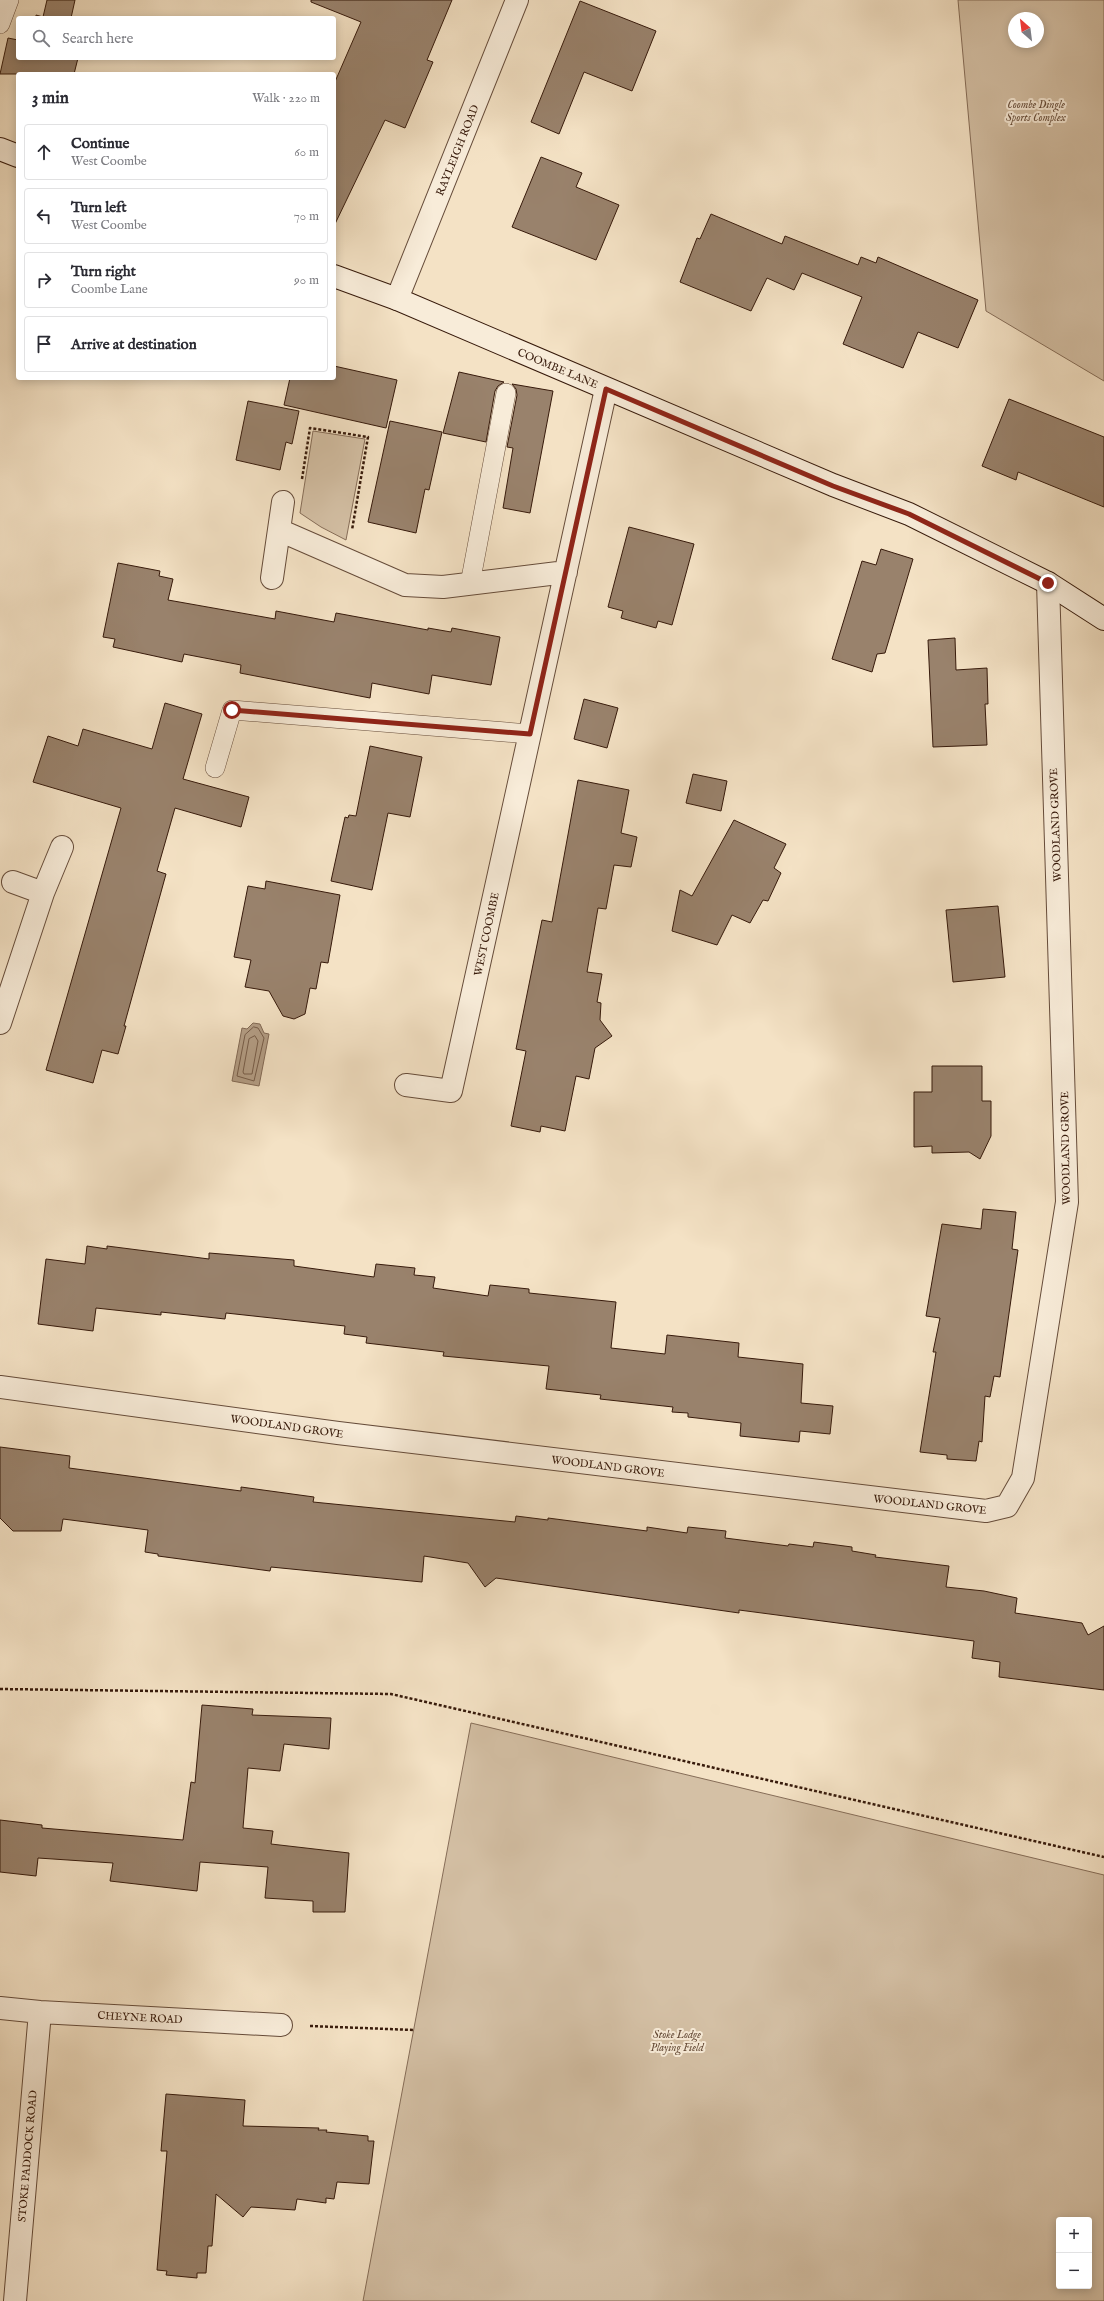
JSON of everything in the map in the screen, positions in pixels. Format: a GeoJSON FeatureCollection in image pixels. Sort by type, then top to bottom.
{"type":"FeatureCollection","features":[{"type":"Feature","properties":{"kind":"street","name":"RAYLEIGH ROAD"},"geometry":{"type":"LineString","coordinates":[[397,299],[517,0]]}},
{"type":"Feature","properties":{"kind":"street"},"geometry":{"type":"LineString","coordinates":[[0,149],[16,155]]}},
{"type":"Feature","properties":{"kind":"street","name":"COOMBE LANE"},"geometry":{"type":"LineString","coordinates":[[336,277],[397,299],[833,486],[909,514],[1048,583],[1104,619]]}},
{"type":"Feature","properties":{"kind":"street","name":"WEST COOMBE"},"geometry":{"type":"LineString","coordinates":[[406,1085],[451,1091],[606,389]]}},
{"type":"Feature","properties":{"kind":"street"},"geometry":{"type":"LineString","coordinates":[[272,578],[283,502]]}},
{"type":"Feature","properties":{"kind":"street"},"geometry":{"type":"LineString","coordinates":[[279,530],[405,585],[443,587],[566,572]]}},
{"type":"Feature","properties":{"kind":"street","name":"WOODLAND GROVE"},"geometry":{"type":"LineString","coordinates":[[0,1387],[338,1433],[986,1512],[1007,1506],[1023,1478],[1067,1202],[1048,583]]}},
{"type":"Feature","properties":{"kind":"street"},"geometry":{"type":"LineString","coordinates":[[0,1023],[43,894],[62,847]]}},
{"type":"Feature","properties":{"kind":"street"},"geometry":{"type":"LineString","coordinates":[[13,882],[43,894]]}},
{"type":"Feature","properties":{"kind":"street","name":"CHEYNE ROAD"},"geometry":{"type":"LineString","coordinates":[[0,2008],[40,2012],[281,2024]]}},
{"type":"Feature","properties":{"kind":"street","name":"STOKE PADDOCK ROAD"},"geometry":{"type":"LineString","coordinates":[[15,2301],[40,2012]]}},
{"type":"Feature","properties":{"kind":"lane"},"geometry":{"type":"LineString","coordinates":[[0,24],[9,0]]}},
{"type":"Feature","properties":{"kind":"lane"},"geometry":{"type":"LineString","coordinates":[[470,584],[506,393]]}},
{"type":"Feature","properties":{"kind":"lane"},"geometry":{"type":"LineString","coordinates":[[215,768],[232,710],[530,734]]}},
{"type":"Feature","properties":{"kind":"path"},"geometry":{"type":"LineString","coordinates":[[301,482],[310,428],[368,437],[347,560]]}},
{"type":"Feature","properties":{"kind":"path"},"geometry":{"type":"LineString","coordinates":[[0,1689],[391,1694],[1104,1858]]}},
{"type":"Feature","properties":{"kind":"path"},"geometry":{"type":"LineString","coordinates":[[281,2024],[414,2030]]}},
{"type":"Feature","properties":{"kind":"green space","name":"Coombe Dingle Sports Complex"},"geometry":{"type":"Polygon","coordinates":[[[958,0],[1104,0],[1104,381],[986,311],[958,0]]]}},
{"type":"Feature","properties":{"kind":"green space"},"geometry":{"type":"Polygon","coordinates":[[[313,431],[365,439],[346,540],[321,527],[300,513],[313,431]]]}},
{"type":"Feature","properties":{"kind":"green space","name":"Stoke Lodge Playing Field"},"geometry":{"type":"Polygon","coordinates":[[[471,1723],[1104,1875],[1104,2301],[363,2301],[471,1723]]]}},
{"type":"Feature","properties":{"kind":"water"},"geometry":{"type":"Polygon","coordinates":[[[253,1023],[260,1024],[264,1033],[269,1034],[259,1086],[232,1081],[242,1028],[247,1029],[253,1023]]]}},
{"type":"Feature","properties":{"kind":"building"},"geometry":{"type":"Polygon","coordinates":[[[47,0],[75,0],[71,16],[43,16],[47,0]]]}},
{"type":"Feature","properties":{"kind":"building"},"geometry":{"type":"Polygon","coordinates":[[[311,0],[452,0],[427,60],[433,62],[405,128],[385,120],[336,222],[336,79],[361,22],[311,2],[311,0]]]}},
{"type":"Feature","properties":{"kind":"building"},"geometry":{"type":"Polygon","coordinates":[[[580,1],[656,31],[632,91],[584,72],[559,134],[531,122],[580,1]]]}},
{"type":"Feature","properties":{"kind":"building"},"geometry":{"type":"Polygon","coordinates":[[[8,38],[16,40],[16,60],[78,60],[74,72],[16,72],[16,74],[0,74],[8,38]]]}},
{"type":"Feature","properties":{"kind":"building"},"geometry":{"type":"Polygon","coordinates":[[[541,157],[582,173],[576,187],[619,205],[596,260],[512,227],[541,157]]]}},
{"type":"Feature","properties":{"kind":"building"},"geometry":{"type":"Polygon","coordinates":[[[711,214],[782,244],[785,236],[858,265],[861,257],[876,263],[878,257],[978,300],[958,348],[918,332],[903,368],[843,344],[862,297],[802,273],[794,290],[767,278],[751,311],[680,282],[697,238],[700,239],[711,214]]]}},
{"type":"Feature","properties":{"kind":"building"},"geometry":{"type":"Polygon","coordinates":[[[336,366],[397,380],[386,428],[284,405],[290,380],[336,380],[336,366]]]}},
{"type":"Feature","properties":{"kind":"building"},"geometry":{"type":"Polygon","coordinates":[[[459,372],[504,382],[498,386],[495,391],[486,442],[443,433],[459,372]]]}},
{"type":"Feature","properties":{"kind":"building"},"geometry":{"type":"Polygon","coordinates":[[[512,384],[553,391],[530,513],[503,508],[513,448],[507,447],[517,395],[516,389],[512,384]]]}},
{"type":"Feature","properties":{"kind":"building"},"geometry":{"type":"Polygon","coordinates":[[[1009,399],[1104,437],[1104,507],[1018,472],[1016,480],[982,466],[1009,399]]]}},
{"type":"Feature","properties":{"kind":"building"},"geometry":{"type":"Polygon","coordinates":[[[248,401],[299,411],[292,444],[286,442],[280,470],[236,460],[248,401]]]}},
{"type":"Feature","properties":{"kind":"building"},"geometry":{"type":"Polygon","coordinates":[[[390,421],[442,432],[429,490],[425,489],[416,533],[368,522],[390,421]]]}},
{"type":"Feature","properties":{"kind":"building"},"geometry":{"type":"Polygon","coordinates":[[[629,527],[694,544],[672,625],[658,621],[656,628],[621,618],[623,611],[608,607],[629,527]]]}},
{"type":"Feature","properties":{"kind":"building"},"geometry":{"type":"Polygon","coordinates":[[[881,549],[913,559],[885,653],[877,654],[872,672],[832,659],[862,561],[876,565],[881,549]]]}},
{"type":"Feature","properties":{"kind":"building"},"geometry":{"type":"Polygon","coordinates":[[[118,563],[160,571],[159,576],[173,579],[168,600],[275,619],[276,611],[334,622],[336,613],[428,630],[428,628],[451,632],[452,628],[500,637],[491,685],[432,675],[429,694],[372,683],[370,698],[240,673],[241,665],[184,654],[182,662],[113,647],[115,639],[103,637],[118,563]]]}},
{"type":"Feature","properties":{"kind":"building"},"geometry":{"type":"Polygon","coordinates":[[[955,638],[956,670],[987,668],[988,704],[985,704],[987,745],[933,747],[928,640],[955,638]]]}},
{"type":"Feature","properties":{"kind":"building"},"geometry":{"type":"Polygon","coordinates":[[[584,699],[618,708],[607,748],[574,739],[584,699]]]}},
{"type":"Feature","properties":{"kind":"building"},"geometry":{"type":"Polygon","coordinates":[[[165,703],[202,714],[183,779],[249,797],[241,827],[175,808],[157,871],[166,874],[124,1026],[126,1026],[118,1054],[102,1050],[93,1083],[46,1070],[121,808],[33,782],[48,736],[78,746],[83,729],[152,749],[165,703]]]}},
{"type":"Feature","properties":{"kind":"building"},"geometry":{"type":"Polygon","coordinates":[[[370,746],[422,757],[410,817],[388,813],[372,890],[331,881],[345,817],[348,818],[349,815],[356,816],[370,746]]]}},
{"type":"Feature","properties":{"kind":"building"},"geometry":{"type":"Polygon","coordinates":[[[693,774],[727,781],[721,811],[686,803],[693,774]]]}},
{"type":"Feature","properties":{"kind":"building"},"geometry":{"type":"Polygon","coordinates":[[[578,780],[629,790],[621,833],[637,837],[631,867],[614,865],[606,909],[598,908],[587,972],[602,974],[597,1002],[601,1003],[600,1020],[612,1036],[595,1048],[589,1079],[576,1076],[565,1131],[541,1126],[540,1132],[511,1126],[526,1051],[516,1049],[542,920],[552,922],[578,780]]]}},
{"type":"Feature","properties":{"kind":"building"},"geometry":{"type":"Polygon","coordinates":[[[734,820],[786,844],[774,868],[781,873],[768,901],[763,900],[750,923],[732,915],[717,945],[672,931],[680,890],[692,896],[734,820]]]}},
{"type":"Feature","properties":{"kind":"building"},"geometry":{"type":"Polygon","coordinates":[[[266,881],[340,895],[328,963],[321,962],[316,989],[310,988],[305,1014],[294,1019],[283,1016],[269,991],[245,987],[251,960],[234,957],[248,886],[265,889],[266,881]]]}},
{"type":"Feature","properties":{"kind":"building"},"geometry":{"type":"Polygon","coordinates":[[[998,906],[1005,977],[953,982],[946,910],[998,906]]]}},
{"type":"Feature","properties":{"kind":"building"},"geometry":{"type":"Polygon","coordinates":[[[932,1066],[982,1066],[982,1101],[991,1101],[991,1136],[980,1159],[969,1152],[932,1153],[932,1146],[914,1147],[914,1092],[932,1092],[932,1066]]]}},
{"type":"Feature","properties":{"kind":"building"},"geometry":{"type":"Polygon","coordinates":[[[983,1209],[1016,1212],[1012,1249],[1018,1250],[1000,1377],[994,1376],[990,1397],[985,1396],[982,1442],[979,1441],[976,1461],[947,1459],[947,1455],[920,1452],[936,1352],[933,1352],[940,1318],[926,1316],[942,1224],[981,1229],[983,1209]]]}},
{"type":"Feature","properties":{"kind":"building"},"geometry":{"type":"Polygon","coordinates":[[[87,1246],[107,1249],[107,1246],[209,1259],[209,1253],[294,1260],[294,1266],[374,1277],[376,1264],[415,1268],[414,1275],[435,1277],[433,1288],[488,1296],[490,1285],[529,1289],[529,1293],[616,1302],[611,1348],[665,1354],[667,1335],[739,1343],[738,1357],[803,1364],[801,1403],[833,1406],[830,1434],[800,1431],[799,1442],[740,1436],[741,1423],[688,1417],[688,1413],[672,1412],[673,1407],[600,1399],[601,1395],[546,1389],[549,1366],[443,1356],[444,1352],[366,1343],[367,1337],[344,1334],[345,1326],[226,1313],[225,1319],[161,1312],[161,1315],[96,1308],[93,1331],[38,1324],[46,1259],[85,1264],[87,1246]]]}},
{"type":"Feature","properties":{"kind":"building"},"geometry":{"type":"Polygon","coordinates":[[[0,1447],[70,1456],[69,1468],[241,1491],[241,1487],[314,1497],[313,1502],[515,1522],[516,1516],[548,1520],[548,1518],[647,1531],[647,1527],[687,1533],[688,1527],[726,1531],[725,1538],[788,1546],[789,1544],[813,1547],[814,1542],[852,1547],[852,1551],[876,1555],[875,1557],[949,1566],[946,1587],[984,1591],[1017,1598],[1015,1613],[1082,1623],[1088,1635],[1104,1626],[1104,1690],[999,1677],[1000,1662],[972,1658],[974,1641],[739,1610],[739,1613],[496,1578],[485,1587],[468,1563],[424,1556],[422,1582],[271,1567],[270,1571],[158,1556],[158,1554],[145,1552],[148,1530],[63,1519],[61,1531],[13,1531],[0,1518],[0,1447]]]}},
{"type":"Feature","properties":{"kind":"building"},"geometry":{"type":"Polygon","coordinates":[[[202,1705],[253,1709],[252,1715],[331,1718],[329,1749],[284,1744],[280,1771],[248,1768],[243,1828],[273,1831],[271,1844],[349,1853],[345,1912],[313,1912],[313,1901],[265,1898],[268,1867],[200,1862],[197,1891],[110,1881],[113,1863],[38,1858],[36,1876],[0,1872],[0,1820],[42,1825],[42,1828],[183,1840],[191,1782],[195,1783],[202,1705]]]}},
{"type":"Feature","properties":{"kind":"building"},"geometry":{"type":"Polygon","coordinates":[[[166,2094],[245,2100],[243,2126],[319,2128],[318,2130],[327,2130],[326,2132],[368,2136],[368,2141],[374,2141],[369,2184],[337,2182],[334,2199],[326,2198],[326,2203],[297,2199],[295,2210],[251,2207],[243,2217],[216,2194],[212,2246],[208,2246],[206,2273],[197,2273],[197,2278],[166,2275],[167,2271],[157,2270],[167,2151],[161,2151],[166,2094]]]}},
{"type":"Feature","properties":{"kind":"route"},"geometry":{"type":"LineString","coordinates":[[232,710],[530,734],[606,389],[833,486],[909,514],[1048,583]]}}]}
